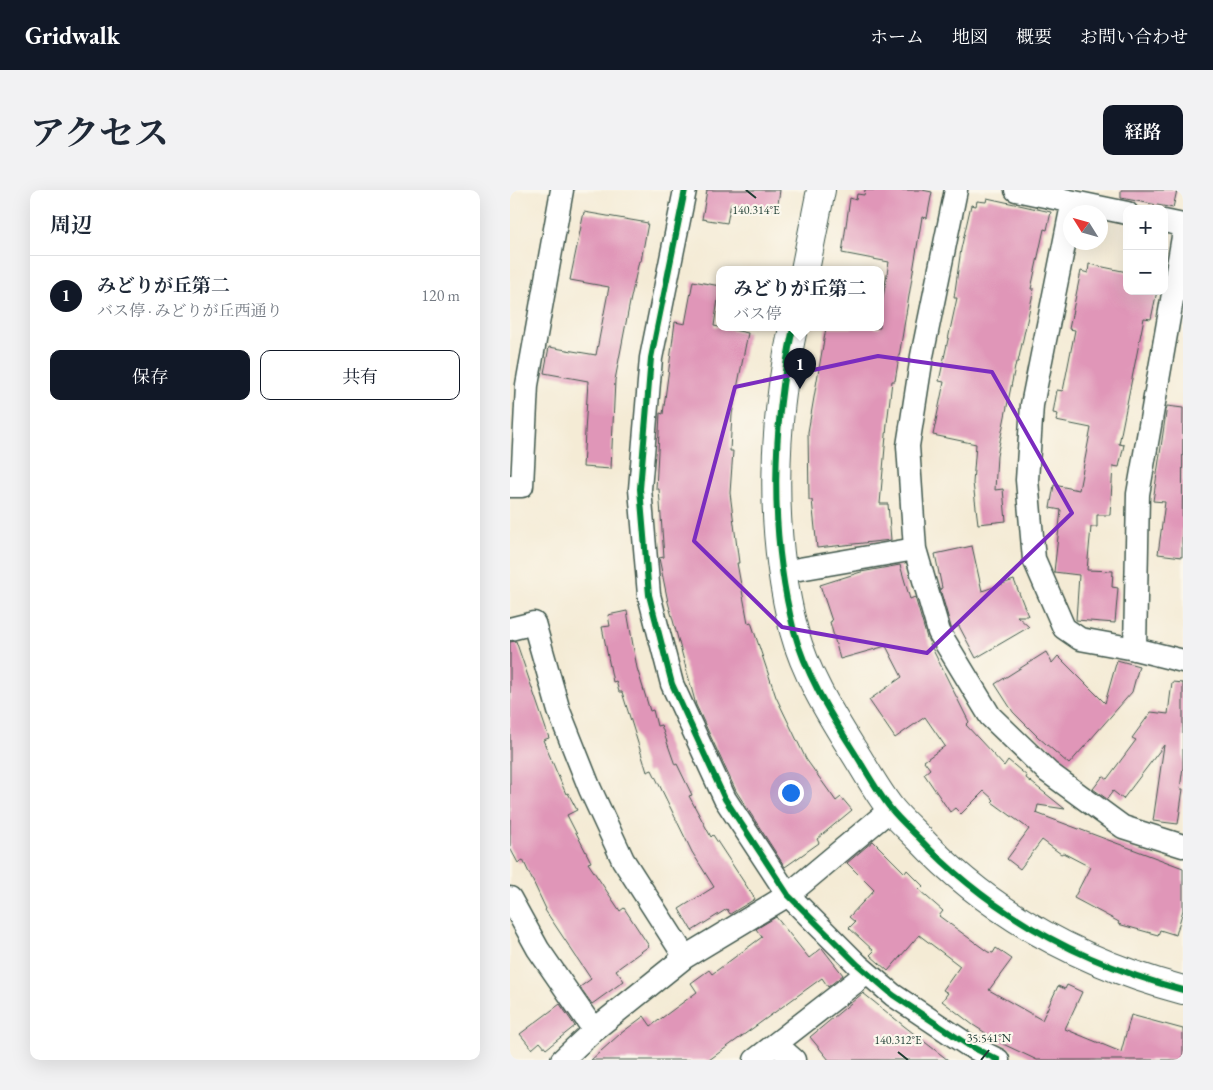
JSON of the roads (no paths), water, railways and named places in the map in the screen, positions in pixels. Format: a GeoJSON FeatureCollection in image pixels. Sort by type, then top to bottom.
{"type":"FeatureCollection","features":[{"type":"Feature","properties":{"kind":"street"},"geometry":{"type":"LineString","coordinates":[[510,486],[522,486],[527,385],[562,190]]}},
{"type":"Feature","properties":{"kind":"street"},"geometry":{"type":"LineString","coordinates":[[684,190],[651,358],[640,489],[649,595],[672,684],[721,790],[788,895],[867,973],[893,995],[968,1045],[998,1060]]}},
{"type":"Feature","properties":{"kind":"street"},"geometry":{"type":"LineString","coordinates":[[806,266],[822,190]]}},
{"type":"Feature","properties":{"kind":"street"},"geometry":{"type":"LineString","coordinates":[[956,190],[922,356],[908,446],[915,549],[939,632],[990,716],[1048,772],[1123,826],[1183,846]]}},
{"type":"Feature","properties":{"kind":"street"},"geometry":{"type":"LineString","coordinates":[[1016,190],[1063,207]]}},
{"type":"Feature","properties":{"kind":"street"},"geometry":{"type":"LineString","coordinates":[[1108,212],[1123,213]]}},
{"type":"Feature","properties":{"kind":"street"},"geometry":{"type":"LineString","coordinates":[[1168,222],[1183,225]]}},
{"type":"Feature","properties":{"kind":"street"},"geometry":{"type":"LineString","coordinates":[[1135,649],[1138,494],[1183,237]]}},
{"type":"Feature","properties":{"kind":"street"},"geometry":{"type":"LineString","coordinates":[[1064,250],[1032,405],[1027,480],[1034,559],[1064,628],[1080,639],[1135,649],[1183,661]]}},
{"type":"Feature","properties":{"kind":"street"},"geometry":{"type":"LineString","coordinates":[[792,331],[778,416],[775,470],[782,572],[795,633],[816,686],[840,729],[891,809],[938,859],[996,906],[1090,959],[1136,977],[1183,990]]}},
{"type":"Feature","properties":{"kind":"street"},"geometry":{"type":"LineString","coordinates":[[782,572],[915,549]]}},
{"type":"Feature","properties":{"kind":"street"},"geometry":{"type":"LineString","coordinates":[[510,629],[534,624],[559,711],[590,790],[623,860],[685,957]]}},
{"type":"Feature","properties":{"kind":"street"},"geometry":{"type":"LineString","coordinates":[[562,1060],[594,1030],[685,957],[788,895],[891,809]]}},
{"type":"Feature","properties":{"kind":"street"},"geometry":{"type":"LineString","coordinates":[[510,898],[538,949],[594,1030]]}},
{"type":"Feature","properties":{"kind":"street"},"geometry":{"type":"LineString","coordinates":[[755,1060],[867,973]]}},
{"type":"Feature","properties":{"kind":"street"},"geometry":{"type":"LineString","coordinates":[[776,1044],[794,1060]]}},
{"type":"Feature","properties":{"kind":"place","name":"みどりが丘第二"},"geometry":{"type":"Point","coordinates":[800,389]}}]}
